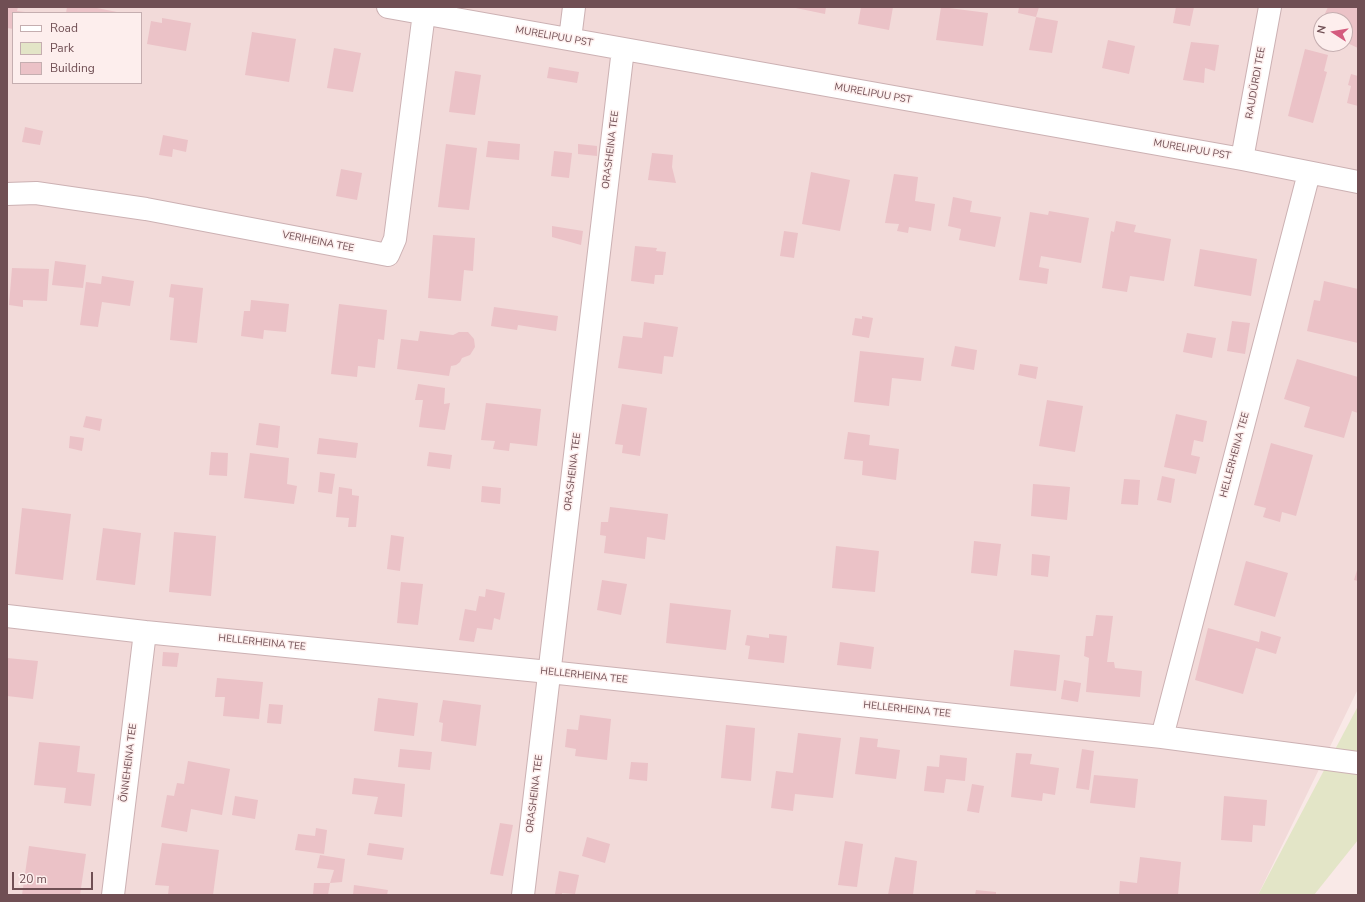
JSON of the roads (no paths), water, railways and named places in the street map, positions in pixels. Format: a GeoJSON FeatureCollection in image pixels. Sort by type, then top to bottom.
{"type":"FeatureCollection","features":[{"type":"Feature","properties":{"kind":"street","name":"MURELIPUU PST"},"geometry":{"type":"LineString","coordinates":[[388,7],[1242,159],[1358,182]]}},
{"type":"Feature","properties":{"kind":"street"},"geometry":{"type":"LineString","coordinates":[[570,39],[574,7]]}},
{"type":"Feature","properties":{"kind":"street","name":"RAUDÜRDI TEE"},"geometry":{"type":"LineString","coordinates":[[1242,159],[1270,7]]}},
{"type":"Feature","properties":{"kind":"street","name":"VERIHEINA TEE"},"geometry":{"type":"LineString","coordinates":[[7,194],[36,193],[146,209],[388,255],[395,239],[424,14]]}},
{"type":"Feature","properties":{"kind":"street","name":"ORASHEINA TEE"},"geometry":{"type":"LineString","coordinates":[[523,895],[623,49]]}},
{"type":"Feature","properties":{"kind":"street","name":"HELLERHEINA TEE"},"geometry":{"type":"LineString","coordinates":[[1162,737],[1309,173]]}},
{"type":"Feature","properties":{"kind":"street","name":"HELLERHEINA TEE"},"geometry":{"type":"LineString","coordinates":[[7,616],[144,632],[549,672],[1162,737],[1358,763]]}},
{"type":"Feature","properties":{"kind":"street","name":"ÕNNEHEINA TEE"},"geometry":{"type":"LineString","coordinates":[[113,895],[144,632]]}}]}
